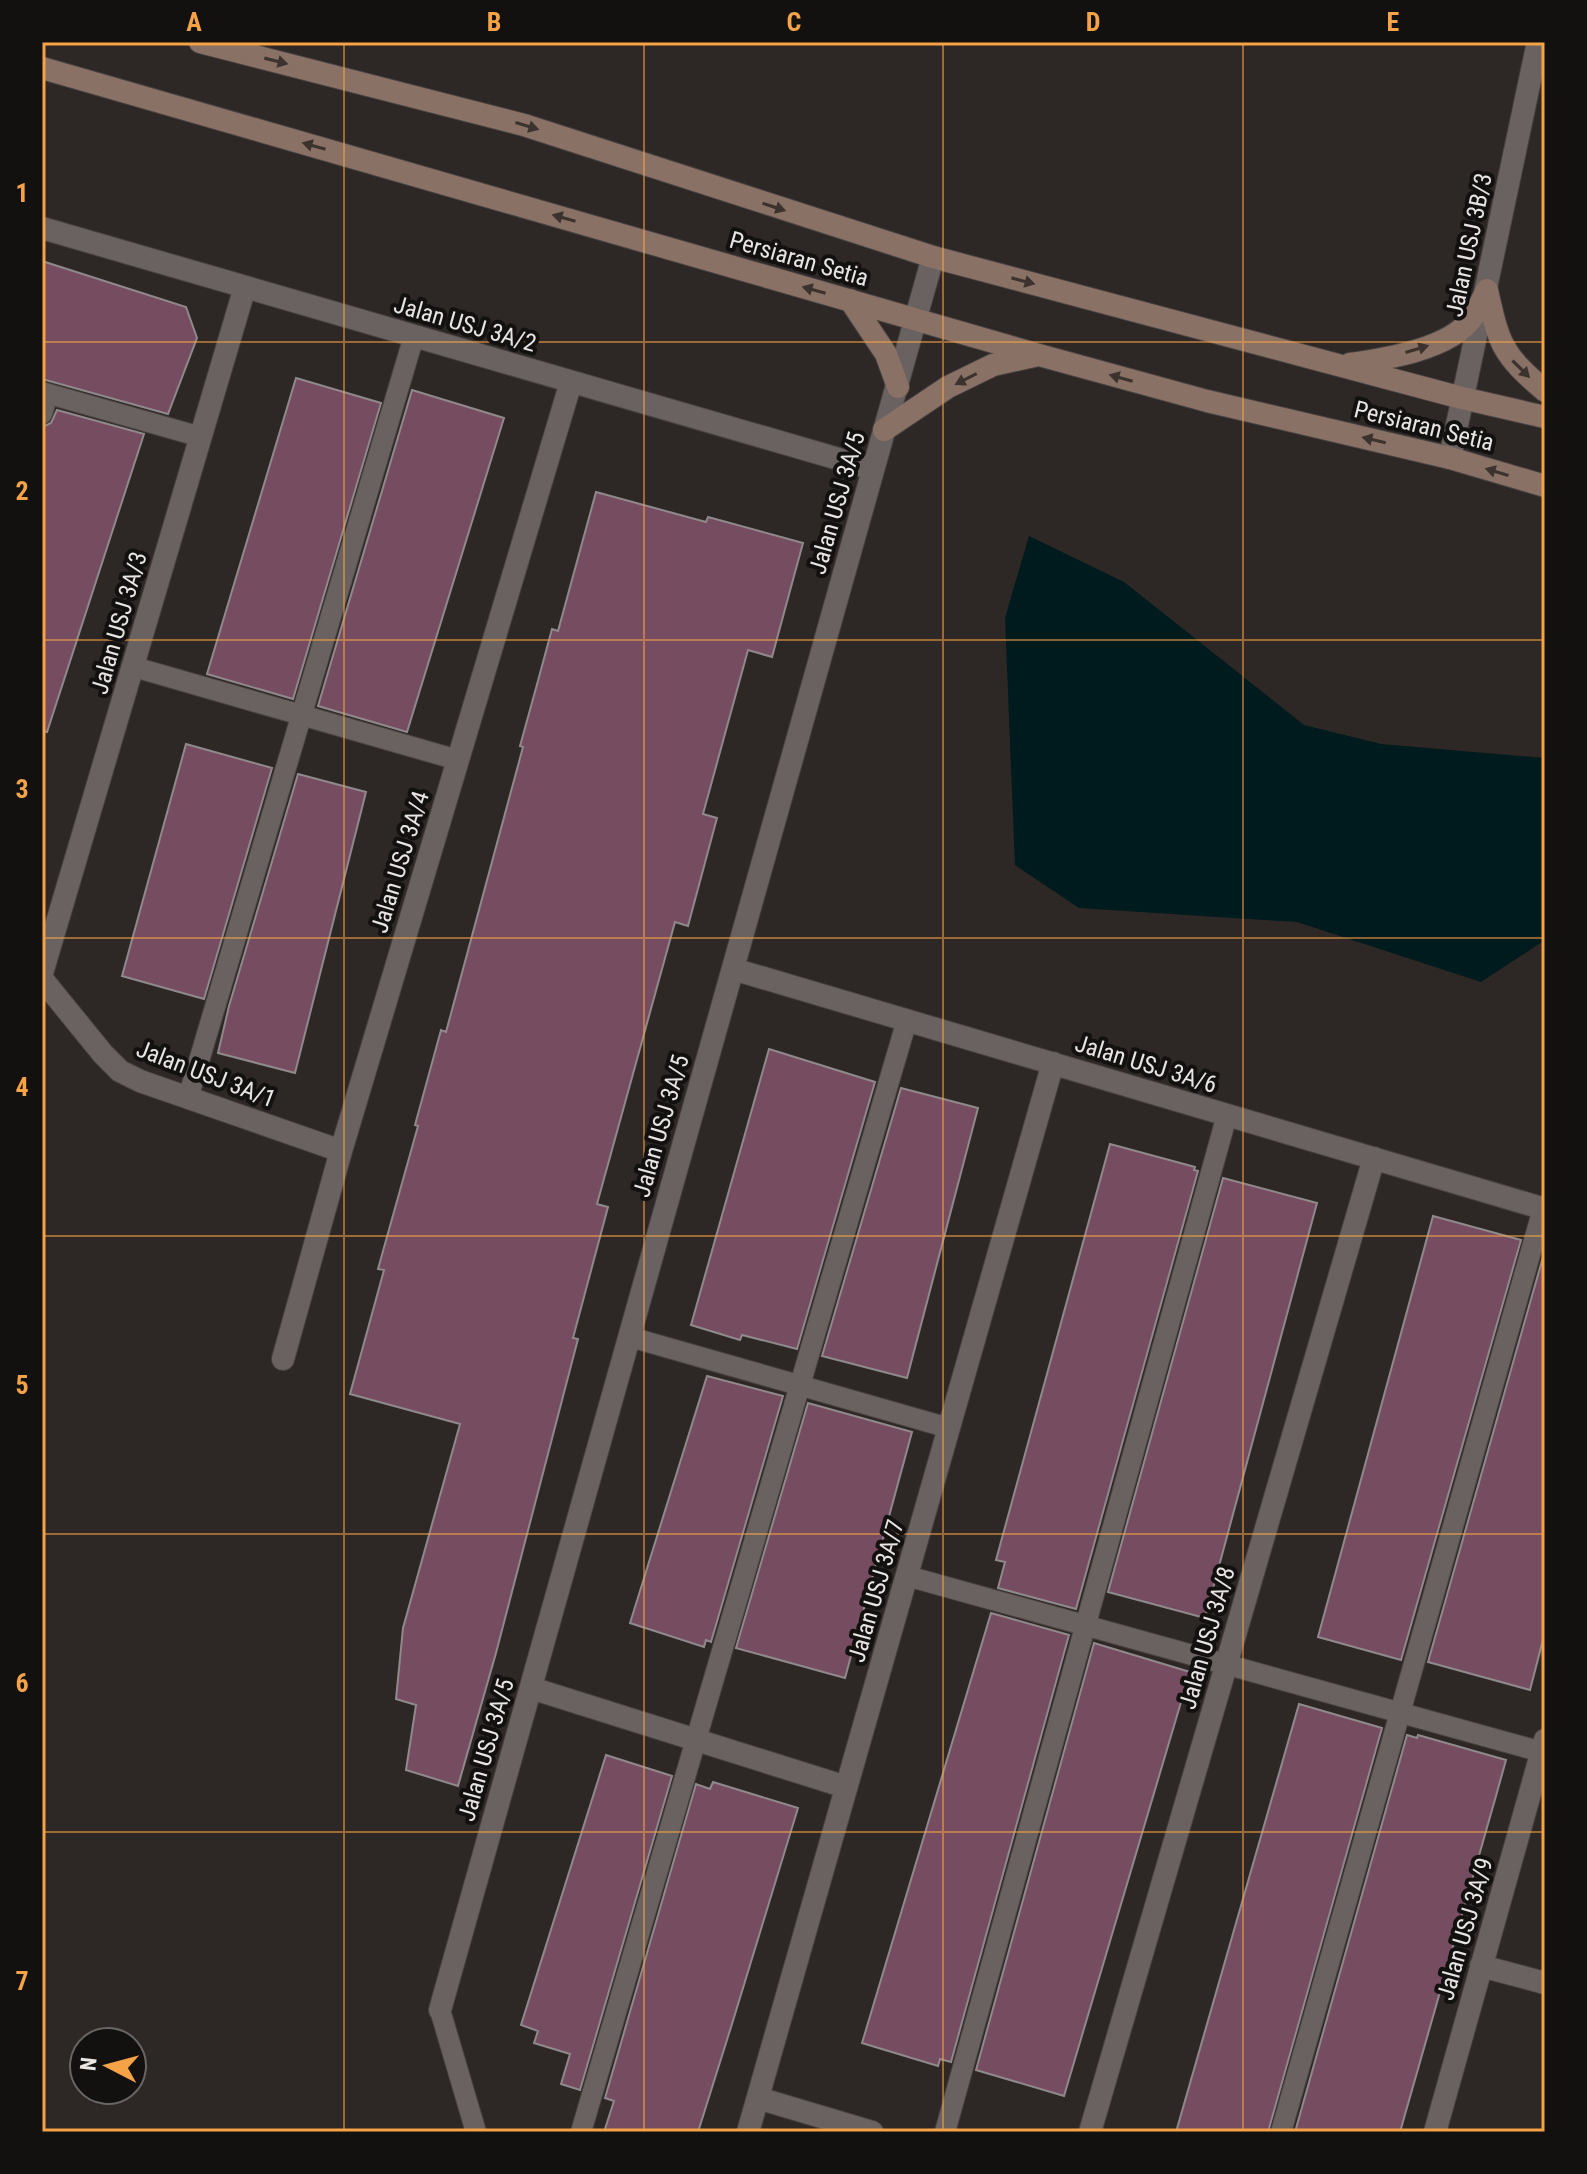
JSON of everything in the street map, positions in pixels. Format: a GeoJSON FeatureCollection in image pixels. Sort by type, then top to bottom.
{"type":"FeatureCollection","features":[{"type":"Feature","properties":{"kind":"main road","name":"Persiaran Setia"},"geometry":{"type":"LineString","coordinates":[[200,42],[524,125],[933,257],[1462,398],[1545,417]]}},
{"type":"Feature","properties":{"kind":"main road","name":"Persiaran Setia"},"geometry":{"type":"LineString","coordinates":[[48,73],[1039,355],[1207,401],[1450,458],[1545,486]]}},
{"type":"Feature","properties":{"kind":"main road"},"geometry":{"type":"LineString","coordinates":[[1341,366],[1381,360],[1452,336],[1472,319],[1487,290]]}},
{"type":"Feature","properties":{"kind":"main road"},"geometry":{"type":"LineString","coordinates":[[1487,290],[1496,333],[1508,356],[1545,391]]}},
{"type":"Feature","properties":{"kind":"main road"},"geometry":{"type":"LineString","coordinates":[[850,300],[886,354],[898,387]]}},
{"type":"Feature","properties":{"kind":"main road"},"geometry":{"type":"LineString","coordinates":[[884,430],[948,387],[993,365],[1039,355]]}},
{"type":"Feature","properties":{"kind":"street","name":"Jalan USJ 3B/3"},"geometry":{"type":"LineString","coordinates":[[1450,458],[1538,42]]}},
{"type":"Feature","properties":{"kind":"street","name":"Jalan USJ 3A/2"},"geometry":{"type":"LineString","coordinates":[[42,228],[873,469]]}},
{"type":"Feature","properties":{"kind":"street","name":"Jalan USJ 3A/5"},"geometry":{"type":"LineString","coordinates":[[440,2010],[933,257]]}},
{"type":"Feature","properties":{"kind":"street","name":"Jalan USJ 3A/3"},"geometry":{"type":"LineString","coordinates":[[42,976],[245,287]]}},
{"type":"Feature","properties":{"kind":"street","name":"Jalan USJ 3A/4"},"geometry":{"type":"LineString","coordinates":[[283,1359],[341,1151],[571,382]]}},
{"type":"Feature","properties":{"kind":"street","name":"Jalan USJ 3A/6"},"geometry":{"type":"LineString","coordinates":[[733,969],[1544,1209]]}},
{"type":"Feature","properties":{"kind":"street","name":"Jalan USJ 3A/1"},"geometry":{"type":"LineString","coordinates":[[42,976],[120,1071],[140,1081],[341,1151]]}},
{"type":"Feature","properties":{"kind":"street","name":"Jalan USJ 3A/7"},"geometry":{"type":"LineString","coordinates":[[748,2132],[1053,1063]]}},
{"type":"Feature","properties":{"kind":"street","name":"Jalan USJ 3A/8"},"geometry":{"type":"LineString","coordinates":[[1090,2132],[1374,1158]]}},
{"type":"Feature","properties":{"kind":"street"},"geometry":{"type":"LineString","coordinates":[[531,1688],[846,1787]]}},
{"type":"Feature","properties":{"kind":"street","name":"Jalan USJ 3A/9"},"geometry":{"type":"LineString","coordinates":[[1435,2132],[1543,1746]]}},
{"type":"Feature","properties":{"kind":"street"},"geometry":{"type":"LineString","coordinates":[[1481,1966],[1545,1983]]}},
{"type":"Feature","properties":{"kind":"street"},"geometry":{"type":"LineString","coordinates":[[758,2098],[872,2132]]}},
{"type":"Feature","properties":{"kind":"lane"},"geometry":{"type":"LineString","coordinates":[[188,1098],[414,336]]}},
{"type":"Feature","properties":{"kind":"lane"},"geometry":{"type":"LineString","coordinates":[[42,414],[45,393],[201,437]]}},
{"type":"Feature","properties":{"kind":"lane"},"geometry":{"type":"LineString","coordinates":[[134,667],[458,760]]}},
{"type":"Feature","properties":{"kind":"lane"},"geometry":{"type":"LineString","coordinates":[[581,2132],[907,1020]]}},
{"type":"Feature","properties":{"kind":"lane"},"geometry":{"type":"LineString","coordinates":[[945,2132],[1227,1115]]}},
{"type":"Feature","properties":{"kind":"lane"},"geometry":{"type":"LineString","coordinates":[[1281,2132],[1544,1209]]}},
{"type":"Feature","properties":{"kind":"lane"},"geometry":{"type":"LineString","coordinates":[[630,1337],[949,1428]]}},
{"type":"Feature","properties":{"kind":"lane"},"geometry":{"type":"LineString","coordinates":[[907,1576],[1401,1713],[1543,1746]]}},
{"type":"Feature","properties":{"kind":"lane"},"geometry":{"type":"LineString","coordinates":[[440,2010],[476,2132]]}},
{"type":"Feature","properties":{"kind":"water"},"geometry":{"type":"Polygon","coordinates":[[[1029,536],[1124,582],[1304,725],[1381,744],[1545,758],[1545,940],[1481,982],[1297,922],[1079,908],[1015,865],[1005,618],[1029,536]]]}},
{"type":"Feature","properties":{"kind":"building"},"geometry":{"type":"Polygon","coordinates":[[[42,261],[186,307],[197,338],[168,414],[42,379],[42,261]]]}},
{"type":"Feature","properties":{"kind":"building"},"geometry":{"type":"Polygon","coordinates":[[[296,378],[381,403],[293,699],[207,674],[296,378]]]}},
{"type":"Feature","properties":{"kind":"building"},"geometry":{"type":"Polygon","coordinates":[[[412,390],[504,418],[407,732],[318,706],[412,390]]]}},
{"type":"Feature","properties":{"kind":"building"},"geometry":{"type":"Polygon","coordinates":[[[57,410],[144,434],[47,732],[42,731],[42,427],[51,423],[57,410]]]}},
{"type":"Feature","properties":{"kind":"building"},"geometry":{"type":"Polygon","coordinates":[[[596,492],[706,522],[708,517],[803,543],[772,657],[748,650],[703,814],[717,818],[688,926],[675,922],[597,1204],[608,1207],[573,1338],[578,1339],[458,1786],[406,1770],[416,1705],[396,1699],[403,1628],[460,1424],[350,1394],[384,1270],[378,1269],[418,1126],[415,1125],[441,1030],[446,1032],[552,629],[558,631],[596,492]]]}},
{"type":"Feature","properties":{"kind":"building"},"geometry":{"type":"Polygon","coordinates":[[[186,744],[272,768],[204,999],[122,976],[186,744]]]}},
{"type":"Feature","properties":{"kind":"building"},"geometry":{"type":"Polygon","coordinates":[[[298,774],[366,792],[295,1073],[218,1053],[298,774]]]}},
{"type":"Feature","properties":{"kind":"building"},"geometry":{"type":"Polygon","coordinates":[[[769,1049],[875,1082],[797,1349],[742,1335],[740,1340],[691,1325],[769,1049]]]}},
{"type":"Feature","properties":{"kind":"building"},"geometry":{"type":"Polygon","coordinates":[[[901,1088],[978,1108],[907,1378],[822,1356],[901,1088]]]}},
{"type":"Feature","properties":{"kind":"building"},"geometry":{"type":"Polygon","coordinates":[[[1110,1144],[1195,1167],[1194,1170],[1198,1171],[1076,1609],[998,1588],[1005,1562],[996,1560],[1110,1144]]]}},
{"type":"Feature","properties":{"kind":"building"},"geometry":{"type":"Polygon","coordinates":[[[1223,1178],[1317,1203],[1205,1618],[1108,1592],[1223,1178]]]}},
{"type":"Feature","properties":{"kind":"building"},"geometry":{"type":"Polygon","coordinates":[[[1433,1216],[1521,1240],[1401,1660],[1318,1637],[1433,1216]]]}},
{"type":"Feature","properties":{"kind":"building"},"geometry":{"type":"Polygon","coordinates":[[[1545,1250],[1545,1632],[1530,1690],[1428,1662],[1545,1250]]]}},
{"type":"Feature","properties":{"kind":"building"},"geometry":{"type":"Polygon","coordinates":[[[707,1376],[783,1396],[711,1642],[706,1640],[704,1647],[630,1623],[707,1376]]]}},
{"type":"Feature","properties":{"kind":"building"},"geometry":{"type":"Polygon","coordinates":[[[808,1403],[912,1432],[845,1678],[736,1648],[808,1403]]]}},
{"type":"Feature","properties":{"kind":"building"},"geometry":{"type":"Polygon","coordinates":[[[991,1613],[1069,1635],[951,2062],[940,2059],[938,2066],[862,2043],[991,1613]]]}},
{"type":"Feature","properties":{"kind":"building"},"geometry":{"type":"Polygon","coordinates":[[[1094,1643],[1190,1672],[1064,2096],[976,2070],[1094,1643]]]}},
{"type":"Feature","properties":{"kind":"building"},"geometry":{"type":"Polygon","coordinates":[[[1299,1704],[1382,1728],[1268,2132],[1176,2132],[1299,1704]]]}},
{"type":"Feature","properties":{"kind":"building"},"geometry":{"type":"Polygon","coordinates":[[[1407,1735],[1417,1738],[1418,1735],[1506,1760],[1496,1796],[1400,2132],[1295,2132],[1407,1735]]]}},
{"type":"Feature","properties":{"kind":"building"},"geometry":{"type":"Polygon","coordinates":[[[606,1755],[672,1776],[580,2090],[561,2084],[570,2054],[534,2043],[538,2031],[521,2025],[606,1755]]]}},
{"type":"Feature","properties":{"kind":"building"},"geometry":{"type":"Polygon","coordinates":[[[713,1782],[798,1808],[732,2024],[698,2132],[604,2132],[614,2101],[605,2098],[696,1784],[710,1789],[713,1782]]]}}]}
